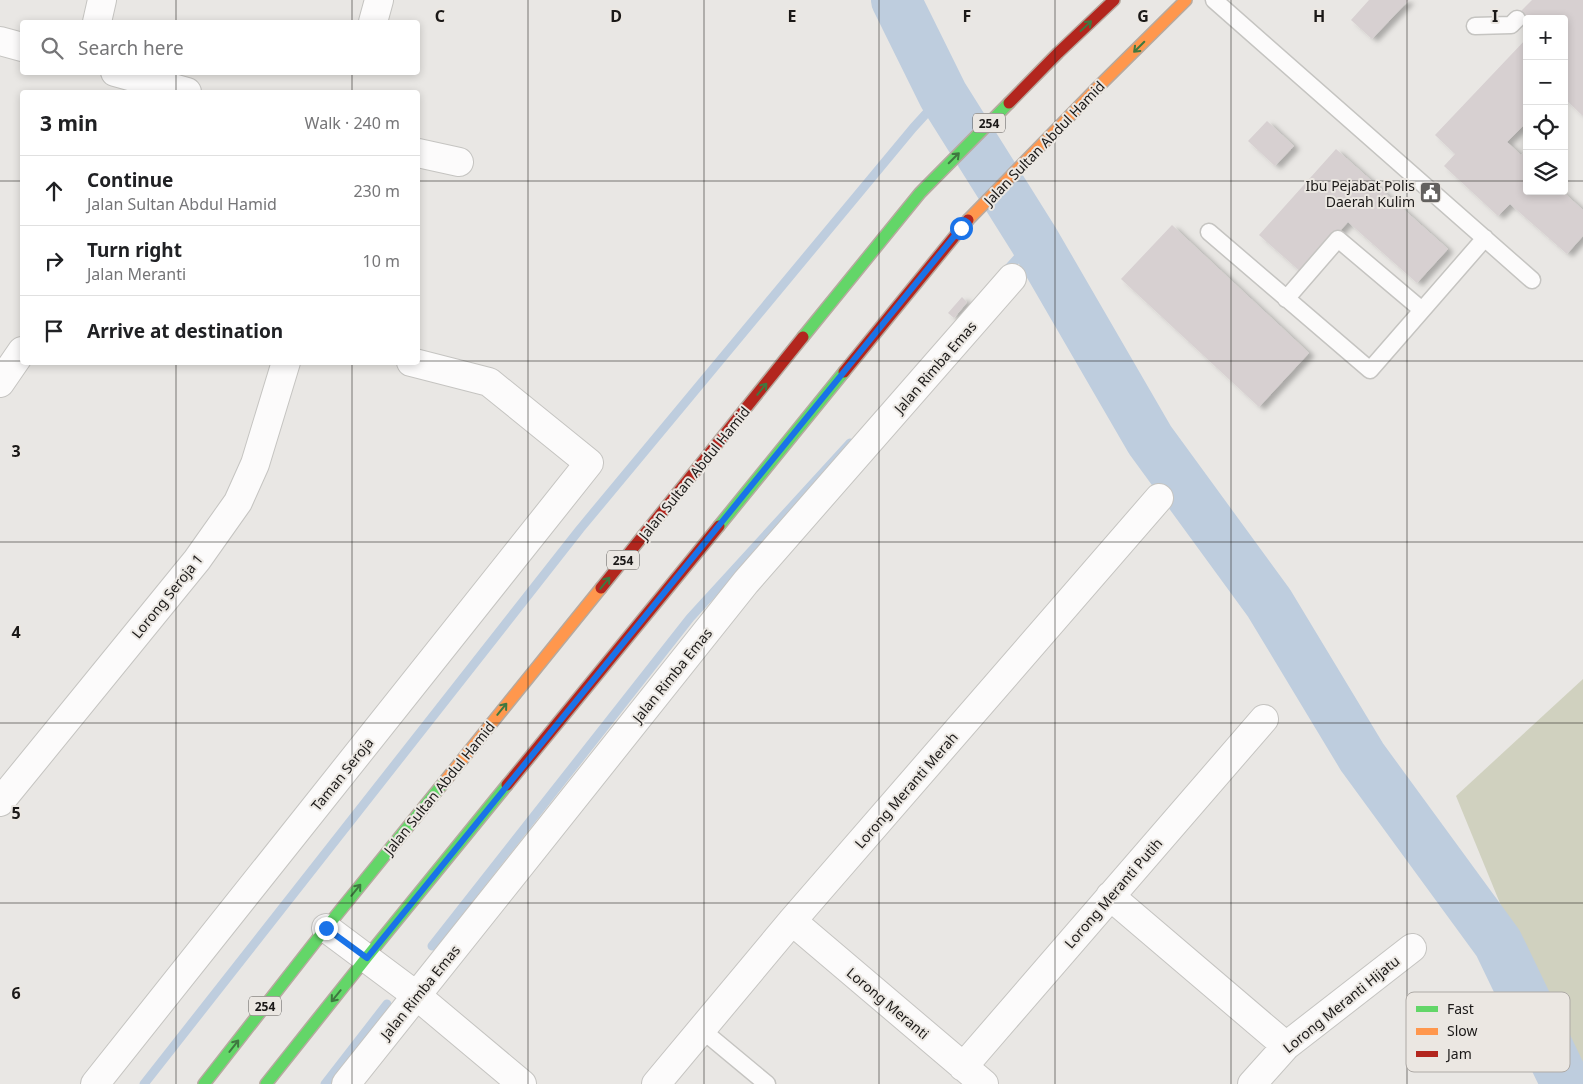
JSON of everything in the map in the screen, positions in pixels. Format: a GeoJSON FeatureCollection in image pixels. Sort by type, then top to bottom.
{"type":"FeatureCollection","features":[{"type":"Feature","properties":{"kind":"main road","name":"Jalan Sultan Abdul Hamid"},"geometry":{"type":"LineString","coordinates":[[204,1084],[326,928],[920,193],[1058,53],[1114,0]]}},
{"type":"Feature","properties":{"kind":"main road","name":"Jalan Sultan Abdul Hamid"},"geometry":{"type":"LineString","coordinates":[[266,1084],[961,228],[1096,89],[1186,0]]}},
{"type":"Feature","properties":{"kind":"street"},"geometry":{"type":"LineString","coordinates":[[97,20],[102,0]]}},
{"type":"Feature","properties":{"kind":"street"},"geometry":{"type":"LineString","coordinates":[[374,20],[379,0]]}},
{"type":"Feature","properties":{"kind":"street"},"geometry":{"type":"LineString","coordinates":[[0,41],[20,46]]}},
{"type":"Feature","properties":{"kind":"street"},"geometry":{"type":"LineString","coordinates":[[125,75],[180,90]]}},
{"type":"Feature","properties":{"kind":"street"},"geometry":{"type":"LineString","coordinates":[[420,153],[459,162]]}},
{"type":"Feature","properties":{"kind":"street","name":"Jalan Rimba Emas"},"geometry":{"type":"LineString","coordinates":[[346,1084],[746,582],[1012,278]]}},
{"type":"Feature","properties":{"kind":"street"},"geometry":{"type":"LineString","coordinates":[[0,383],[20,354]]}},
{"type":"Feature","properties":{"kind":"street","name":"Taman Seroja"},"geometry":{"type":"LineString","coordinates":[[95,1084],[589,464],[489,382],[420,364]]}},
{"type":"Feature","properties":{"kind":"street","name":"Lorong Seroja 1"},"geometry":{"type":"LineString","coordinates":[[0,802],[197,560],[238,502],[256,464],[285,365]]}},
{"type":"Feature","properties":{"kind":"street","name":"Lorong Meranti Merah"},"geometry":{"type":"LineString","coordinates":[[656,1084],[792,921],[1159,498]]}},
{"type":"Feature","properties":{"kind":"street","name":"Lorong Meranti Putih"},"geometry":{"type":"LineString","coordinates":[[963,1067],[1264,719]]}},
{"type":"Feature","properties":{"kind":"street"},"geometry":{"type":"LineString","coordinates":[[1110,896],[1286,1046]]}},
{"type":"Feature","properties":{"kind":"street","name":"Lorong Meranti"},"geometry":{"type":"LineString","coordinates":[[792,921],[984,1084]]}},
{"type":"Feature","properties":{"kind":"street"},"geometry":{"type":"LineString","coordinates":[[326,928],[416,996],[522,1084]]}},
{"type":"Feature","properties":{"kind":"street","name":"Lorong Meranti Hijatu"},"geometry":{"type":"LineString","coordinates":[[1252,1084],[1286,1046],[1412,948]]}},
{"type":"Feature","properties":{"kind":"lane"},"geometry":{"type":"LineString","coordinates":[[1214,0],[1532,280]]}},
{"type":"Feature","properties":{"kind":"lane"},"geometry":{"type":"LineString","coordinates":[[1475,26],[1511,25],[1517,19]]}},
{"type":"Feature","properties":{"kind":"lane"},"geometry":{"type":"LineString","coordinates":[[1209,232],[1370,370],[1485,238]]}},
{"type":"Feature","properties":{"kind":"lane"},"geometry":{"type":"LineString","coordinates":[[1286,299],[1338,239],[1422,310]]}},
{"type":"Feature","properties":{"kind":"lane"},"geometry":{"type":"LineString","coordinates":[[702,1030],[767,1084]]}},
{"type":"Feature","properties":{"kind":"green space"},"geometry":{"type":"Polygon","coordinates":[[[1583,679],[1583,1075],[1570,1050],[1570,992],[1540,992],[1520,952],[1456,796],[1583,679]]]}},
{"type":"Feature","properties":{"kind":"building"},"geometry":{"type":"Polygon","coordinates":[[[1369,0],[1409,0],[1372,39],[1351,20],[1369,0]]]}},
{"type":"Feature","properties":{"kind":"building"},"geometry":{"type":"Polygon","coordinates":[[[1532,0],[1583,0],[1583,116],[1568,102],[1568,15],[1523,15],[1523,25],[1515,17],[1532,0]]]}},
{"type":"Feature","properties":{"kind":"building"},"geometry":{"type":"Polygon","coordinates":[[[1523,42],[1523,126],[1507,142],[1521,155],[1523,153],[1523,195],[1566,195],[1583,210],[1583,236],[1567,254],[1510,204],[1498,216],[1444,166],[1455,154],[1435,135],[1523,42]]]}},
{"type":"Feature","properties":{"kind":"building"},"geometry":{"type":"Polygon","coordinates":[[[1267,121],[1294,146],[1275,166],[1248,141],[1267,121]]]}},
{"type":"Feature","properties":{"kind":"building"},"geometry":{"type":"Polygon","coordinates":[[[1336,149],[1448,249],[1417,283],[1348,222],[1302,273],[1259,235],[1336,149]]]}},
{"type":"Feature","properties":{"kind":"building"},"geometry":{"type":"Polygon","coordinates":[[[1172,225],[1309,353],[1259,407],[1121,279],[1172,225]]]}},
{"type":"Feature","properties":{"kind":"building"},"geometry":{"type":"Polygon","coordinates":[[[962,297],[967,302],[954,318],[948,313],[962,297]]]}},
{"type":"Feature","properties":{"kind":"waterway"},"geometry":{"type":"LineString","coordinates":[[896,0],[943,95],[1034,240],[1150,440],[1269,603],[1362,757],[1498,943],[1522,992]]}},
{"type":"Feature","properties":{"kind":"waterway"},"geometry":{"type":"LineString","coordinates":[[144,1084],[580,529],[913,128],[943,95]]}},
{"type":"Feature","properties":{"kind":"waterway"},"geometry":{"type":"LineString","coordinates":[[1005,272],[1034,240]]}},
{"type":"Feature","properties":{"kind":"waterway"},"geometry":{"type":"LineString","coordinates":[[432,946],[690,618],[850,443]]}},
{"type":"Feature","properties":{"kind":"waterway"},"geometry":{"type":"LineString","coordinates":[[325,1084],[387,1004]]}},
{"type":"Feature","properties":{"kind":"waterway"},"geometry":{"type":"LineString","coordinates":[[1560,1072],[1566,1084]]}},
{"type":"Feature","properties":{"kind":"traffic: fast"},"geometry":{"type":"LineString","coordinates":[[803,337],[920,193],[1009,103]]}},
{"type":"Feature","properties":{"kind":"traffic: fast"},"geometry":{"type":"LineString","coordinates":[[719,526],[844,372]]}},
{"type":"Feature","properties":{"kind":"traffic: fast"},"geometry":{"type":"LineString","coordinates":[[204,1084],[326,928],[445,781]]}},
{"type":"Feature","properties":{"kind":"traffic: fast"},"geometry":{"type":"LineString","coordinates":[[266,1084],[507,785]]}},
{"type":"Feature","properties":{"kind":"traffic: slow"},"geometry":{"type":"LineString","coordinates":[[968,220],[1186,0]]}},
{"type":"Feature","properties":{"kind":"traffic: slow"},"geometry":{"type":"LineString","coordinates":[[445,781],[601,588]]}},
{"type":"Feature","properties":{"kind":"traffic: jam"},"geometry":{"type":"LineString","coordinates":[[1009,103],[1114,0]]}},
{"type":"Feature","properties":{"kind":"traffic: jam"},"geometry":{"type":"LineString","coordinates":[[844,372],[968,220]]}},
{"type":"Feature","properties":{"kind":"traffic: jam"},"geometry":{"type":"LineString","coordinates":[[601,588],[803,337]]}},
{"type":"Feature","properties":{"kind":"traffic: jam"},"geometry":{"type":"LineString","coordinates":[[507,785],[719,526]]}},
{"type":"Feature","properties":{"kind":"place","name":"Ibu Pejabat Polis Daerah Kulim"},"geometry":{"type":"Point","coordinates":[1431,193]}},
{"type":"Feature","properties":{"kind":"route"},"geometry":{"type":"LineString","coordinates":[[326,928],[367,958],[961,228]]}}]}
